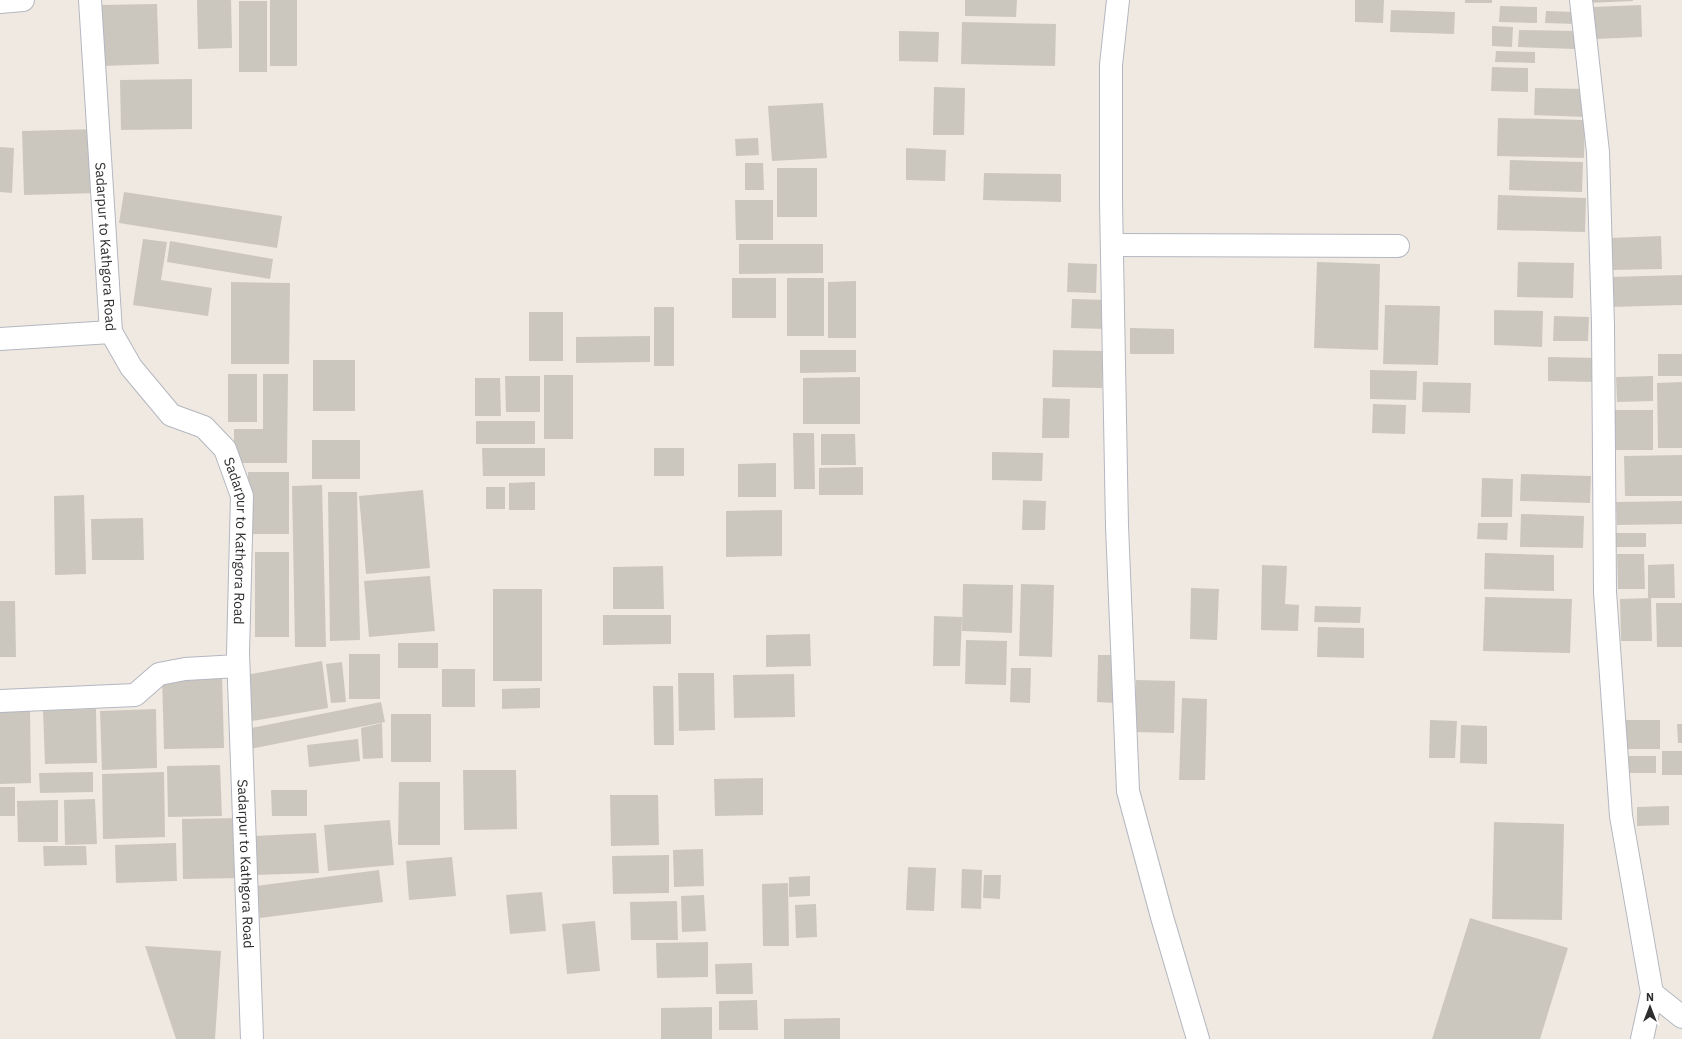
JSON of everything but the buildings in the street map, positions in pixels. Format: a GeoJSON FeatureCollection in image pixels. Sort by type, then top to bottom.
{"type":"FeatureCollection","features":[{"type":"Feature","properties":{"kind":"street"},"geometry":{"type":"LineString","coordinates":[[0,2],[23,0]]}},
{"type":"Feature","properties":{"kind":"street","name":"Sadarpur to Kathgora Road"},"geometry":{"type":"LineString","coordinates":[[90,0],[112,332],[131,367],[171,415],[204,427],[225,449],[242,496],[238,666],[252,1039]]}},
{"type":"Feature","properties":{"kind":"street"},"geometry":{"type":"LineString","coordinates":[[1118,0],[1111,65],[1112,245],[1117,526],[1128,791],[1162,917],[1198,1039]]}},
{"type":"Feature","properties":{"kind":"street"},"geometry":{"type":"LineString","coordinates":[[1581,0],[1598,152],[1603,325],[1605,592],[1621,816],[1652,993],[1642,1039]]}},
{"type":"Feature","properties":{"kind":"street"},"geometry":{"type":"LineString","coordinates":[[1112,245],[1398,246]]}},
{"type":"Feature","properties":{"kind":"street"},"geometry":{"type":"LineString","coordinates":[[0,339],[112,332]]}},
{"type":"Feature","properties":{"kind":"street"},"geometry":{"type":"LineString","coordinates":[[0,701],[135,695],[159,674],[185,670],[238,666]]}},
{"type":"Feature","properties":{"kind":"street"},"geometry":{"type":"LineString","coordinates":[[1652,993],[1682,1017]]}}]}
